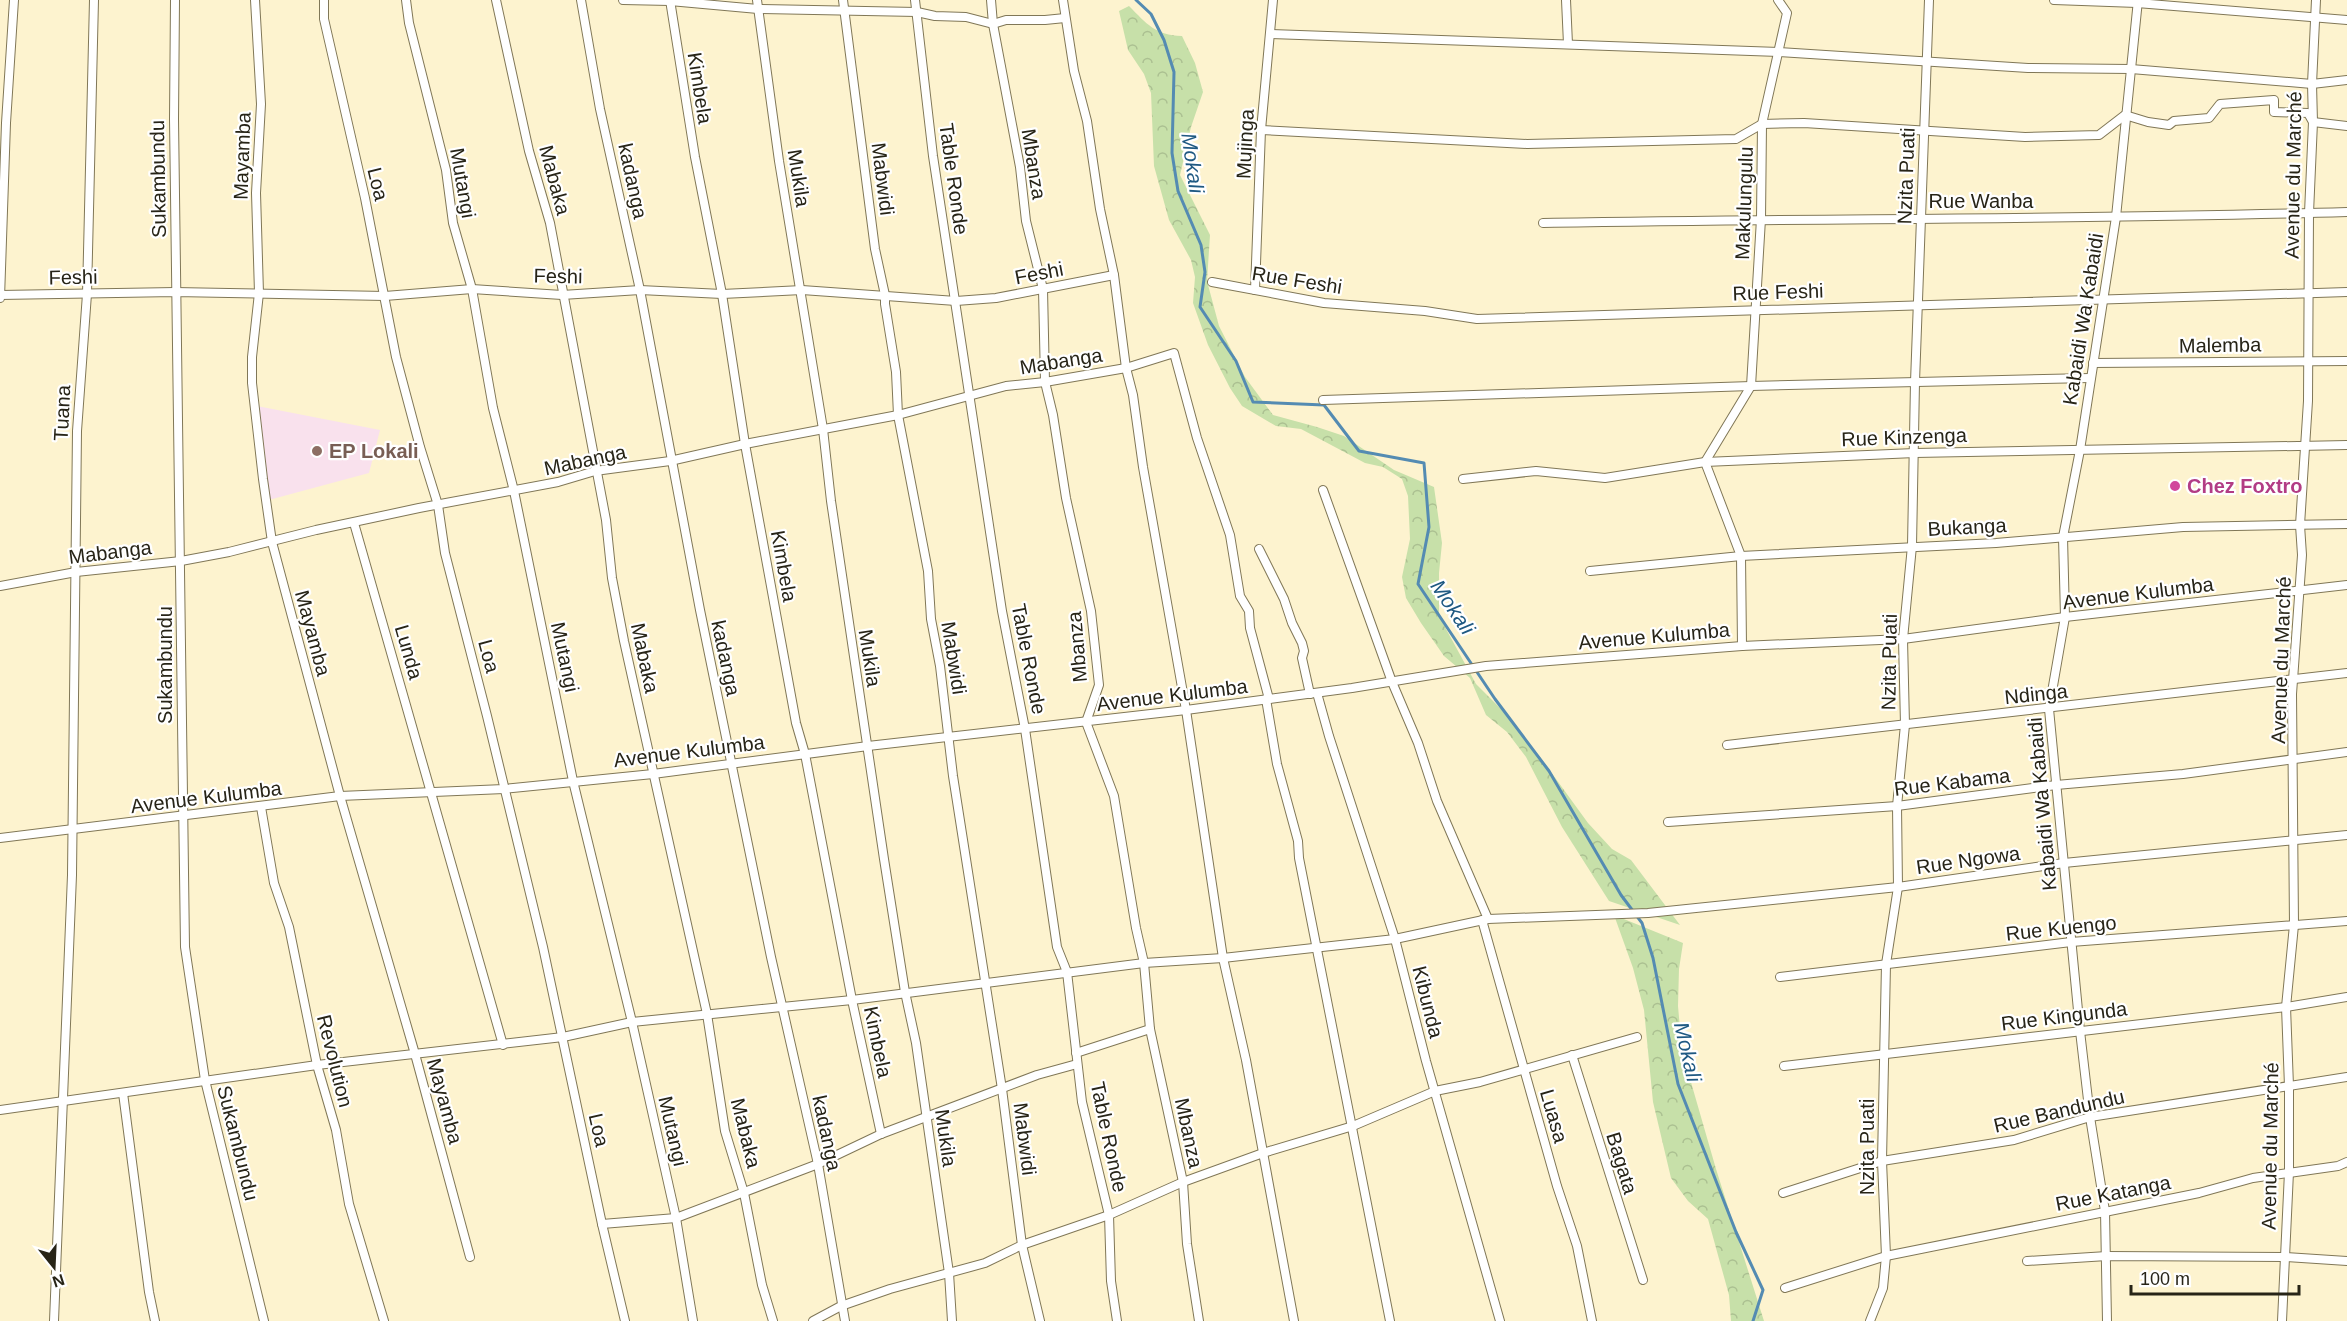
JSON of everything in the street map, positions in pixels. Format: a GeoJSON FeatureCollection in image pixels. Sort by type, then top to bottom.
{"type":"FeatureCollection","features":[{"type":"Feature","properties":{"kind":"street"},"geometry":{"type":"LineString","coordinates":[[0,296],[6,123],[14,0]]}},
{"type":"Feature","properties":{"kind":"street","name":"Tuana"},"geometry":{"type":"LineString","coordinates":[[71,828],[77,431],[87,294],[94,0]]}},
{"type":"Feature","properties":{"kind":"street","name":"Sukambundu"},"geometry":{"type":"LineString","coordinates":[[175,0],[175,292],[181,561],[185,947],[205,1080],[264,1321]]}},
{"type":"Feature","properties":{"kind":"street","name":"Mayamba"},"geometry":{"type":"LineString","coordinates":[[255,0],[261,104],[256,193],[259,293],[252,357],[252,383],[272,542],[340,796],[415,1054],[470,1257]]}},
{"type":"Feature","properties":{"kind":"street","name":"Loa"},"geometry":{"type":"LineString","coordinates":[[324,0],[324,19],[385,296],[396,357],[438,506],[444,553],[504,789],[625,1321]]}},
{"type":"Feature","properties":{"kind":"street","name":"Mutangi"},"geometry":{"type":"LineString","coordinates":[[406,0],[409,23],[446,170],[453,223],[472,289],[493,408],[514,490],[573,781],[632,1022],[676,1218],[693,1321]]}},
{"type":"Feature","properties":{"kind":"street","name":"Mabaka"},"geometry":{"type":"LineString","coordinates":[[496,0],[529,151],[550,223],[606,520],[612,578],[624,641],[707,1014],[725,1131],[744,1193],[762,1285],[773,1321]]}},
{"type":"Feature","properties":{"kind":"street","name":"kadanga"},"geometry":{"type":"LineString","coordinates":[[581,0],[600,109],[640,290],[670,461],[731,763],[818,1164],[845,1321]]}},
{"type":"Feature","properties":{"kind":"street"},"geometry":{"type":"LineString","coordinates":[[623,0],[758,4],[845,12],[917,12],[935,16],[966,17],[993,24],[1006,20],[1065,18]]}},
{"type":"Feature","properties":{"kind":"street","name":"Mabwidi"},"geometry":{"type":"LineString","coordinates":[[843,0],[875,249],[885,295],[896,372],[898,415],[928,571],[931,619],[940,666],[984,982],[1002,1089],[1022,1245],[1040,1321]]}},
{"type":"Feature","properties":{"kind":"street","name":"Table Ronde"},"geometry":{"type":"LineString","coordinates":[[915,0],[933,156],[1002,611],[1025,729],[1057,947],[1067,972],[1082,1102],[1108,1215],[1111,1281],[1117,1321]]}},
{"type":"Feature","properties":{"kind":"street","name":"Mbanza"},"geometry":{"type":"LineString","coordinates":[[991,0],[993,24],[1020,167],[1026,221],[1043,289],[1045,382],[1053,415],[1066,498],[1091,611],[1099,685],[1086,722],[1114,796],[1144,963],[1150,1029],[1183,1182],[1187,1244],[1198,1321]]}},
{"type":"Feature","properties":{"kind":"street"},"geometry":{"type":"LineString","coordinates":[[1063,0],[1074,71],[1087,122],[1100,209],[1114,275],[1126,368],[1133,394],[1143,467],[1186,710],[1223,958],[1246,1060],[1294,1321]]}},
{"type":"Feature","properties":{"kind":"street","name":"Mujinga"},"geometry":{"type":"LineString","coordinates":[[1255,290],[1261,130],[1273,0]]}},
{"type":"Feature","properties":{"kind":"street"},"geometry":{"type":"LineString","coordinates":[[1566,0],[1568,44]]}},
{"type":"Feature","properties":{"kind":"street","name":"Makulungulu"},"geometry":{"type":"LineString","coordinates":[[1705,462],[1751,386],[1761,219],[1762,124],[1788,13],[1778,0]]}},
{"type":"Feature","properties":{"kind":"street","name":"Nzita Puati"},"geometry":{"type":"LineString","coordinates":[[1870,1321],[1883,1288],[1886,1256],[1882,1161],[1886,964],[1898,887],[1897,806],[1905,725],[1903,639],[1912,546],[1920,218],[1929,0]]}},
{"type":"Feature","properties":{"kind":"street"},"geometry":{"type":"LineString","coordinates":[[2054,0],[2138,2],[2347,20]]}},
{"type":"Feature","properties":{"kind":"street","name":"Avenue du Marché"},"geometry":{"type":"LineString","coordinates":[[2282,1321],[2289,1172],[2286,1007],[2294,926],[2292,694],[2295,680],[2302,555],[2300,525],[2308,401],[2309,213],[2316,0]]}},
{"type":"Feature","properties":{"kind":"street","name":"Kimbela"},"geometry":{"type":"LineString","coordinates":[[670,1],[693,147],[722,294],[745,444],[796,723],[805,753],[852,1000],[882,1134]]}},
{"type":"Feature","properties":{"kind":"street","name":"Kabaidi Wa Kabaidi"},"geometry":{"type":"LineString","coordinates":[[2107,1321],[2106,1211],[2090,1117],[2080,1030],[2049,710],[2065,618],[2063,537],[2080,450],[2116,217],[2138,2]]}},
{"type":"Feature","properties":{"kind":"street","name":"Mukila"},"geometry":{"type":"LineString","coordinates":[[758,4],[779,161],[802,290],[836,536],[905,992],[916,1043],[927,1118],[948,1273],[951,1321]]}},
{"type":"Feature","properties":{"kind":"street"},"geometry":{"type":"LineString","coordinates":[[1271,34],[1779,52],[2028,68],[2131,69],[2312,84],[2347,80]]}},
{"type":"Feature","properties":{"kind":"street"},"geometry":{"type":"LineString","coordinates":[[1261,130],[1527,144],[1736,139],[1762,124],[1844,124],[1924,132],[2025,137],[2099,135],[2125,115],[2148,123],[2169,125],[2174,121],[2209,118],[2220,104],[2274,100],[2274,112],[2308,113],[2313,122],[2347,126]]}},
{"type":"Feature","properties":{"kind":"street","name":"Rue Wanba"},"geometry":{"type":"LineString","coordinates":[[1543,224],[2347,212]]}},
{"type":"Feature","properties":{"kind":"street","name":"Feshi"},"geometry":{"type":"LineString","coordinates":[[0,296],[175,292],[385,296],[472,289],[562,295],[640,290],[722,294],[802,290],[956,301],[996,298],[1114,275]]}},
{"type":"Feature","properties":{"kind":"street","name":"Rue Feshi"},"geometry":{"type":"LineString","coordinates":[[1212,282],[1324,303],[1425,311],[1477,319],[2347,292]]}},
{"type":"Feature","properties":{"kind":"street","name":"Mabanga"},"geometry":{"type":"LineString","coordinates":[[0,585],[76,572],[181,561],[272,542],[316,530],[558,483],[595,471],[670,461],[745,444],[898,415],[1006,386],[1045,382],[1126,368],[1174,353],[1197,438],[1230,535],[1240,596],[1249,612],[1250,628],[1267,699]]}},
{"type":"Feature","properties":{"kind":"street","name":"Malemba"},"geometry":{"type":"LineString","coordinates":[[2093,363],[2347,361]]}},
{"type":"Feature","properties":{"kind":"street"},"geometry":{"type":"LineString","coordinates":[[1323,400],[2090,378]]}},
{"type":"Feature","properties":{"kind":"street","name":"Rue Kinzenga"},"geometry":{"type":"LineString","coordinates":[[1463,479],[1536,471],[1605,478],[1705,462],[1915,453],[2347,445]]}},
{"type":"Feature","properties":{"kind":"street"},"geometry":{"type":"LineString","coordinates":[[1705,462],[1741,556],[1742,646]]}},
{"type":"Feature","properties":{"kind":"street","name":"Luasa"},"geometry":{"type":"LineString","coordinates":[[1323,490],[1392,682],[1418,743],[1437,801],[1485,919],[1524,1070],[1557,1186],[1577,1246],[1592,1321]]}},
{"type":"Feature","properties":{"kind":"street","name":"Lunda"},"geometry":{"type":"LineString","coordinates":[[354,523],[503,1046]]}},
{"type":"Feature","properties":{"kind":"street","name":"Bukanga"},"geometry":{"type":"LineString","coordinates":[[1590,571],[1741,556],[1996,543],[2183,527],[2347,524]]}},
{"type":"Feature","properties":{"kind":"street","name":"Kibunda"},"geometry":{"type":"LineString","coordinates":[[1259,549],[1284,598],[1292,623],[1302,643],[1304,676],[1314,694],[1329,736],[1395,939],[1500,1321]]}},
{"type":"Feature","properties":{"kind":"street","name":"Avenue Kulumba"},"geometry":{"type":"LineString","coordinates":[[0,838],[340,796],[504,789],[653,774],[805,753],[1314,694],[1486,666],[1742,646],[1903,639],[2347,585]]}},
{"type":"Feature","properties":{"kind":"street","name":"Ndinga"},"geometry":{"type":"LineString","coordinates":[[1727,745],[2049,710],[2347,673]]}},
{"type":"Feature","properties":{"kind":"street"},"geometry":{"type":"LineString","coordinates":[[1267,699],[1277,764],[1298,841],[1299,858],[1316,948],[1390,1321]]}},
{"type":"Feature","properties":{"kind":"street","name":"Rue Kabama"},"geometry":{"type":"LineString","coordinates":[[1668,822],[1897,806],[2056,785],[2183,774],[2347,752]]}},
{"type":"Feature","properties":{"kind":"street","name":"Revolution"},"geometry":{"type":"LineString","coordinates":[[261,807],[274,883],[289,927],[317,1065],[336,1130],[348,1204],[384,1321]]}},
{"type":"Feature","properties":{"kind":"street"},"geometry":{"type":"LineString","coordinates":[[54,1321],[72,875],[71,828]]}},
{"type":"Feature","properties":{"kind":"street","name":"Rue Ngowa"},"geometry":{"type":"LineString","coordinates":[[0,1110],[317,1065],[503,1046],[562,1037],[632,1022],[852,1000],[1144,963],[1223,958],[1395,939],[1485,919],[1648,913],[1898,887],[2064,863],[2347,835]]}},
{"type":"Feature","properties":{"kind":"street","name":"Rue Kuengo"},"geometry":{"type":"LineString","coordinates":[[1780,978],[2071,942],[2347,921]]}},
{"type":"Feature","properties":{"kind":"street","name":"Rue Kingunda"},"geometry":{"type":"LineString","coordinates":[[1784,1066],[2286,1007],[2347,997]]}},
{"type":"Feature","properties":{"kind":"street"},"geometry":{"type":"LineString","coordinates":[[1076,1053],[1150,1029]]}},
{"type":"Feature","properties":{"kind":"street"},"geometry":{"type":"LineString","coordinates":[[813,1321],[841,1306],[890,1289],[985,1263],[1022,1245],[1108,1215],[1183,1182],[1263,1153],[1353,1126],[1435,1091],[1480,1082],[1637,1037]]}},
{"type":"Feature","properties":{"kind":"street","name":"Bagata"},"geometry":{"type":"LineString","coordinates":[[1572,1055],[1643,1281]]}},
{"type":"Feature","properties":{"kind":"street"},"geometry":{"type":"LineString","coordinates":[[602,1224],[676,1218],[818,1164],[882,1134],[1037,1075],[1077,1064]]}},
{"type":"Feature","properties":{"kind":"street","name":"Rue Bandundu"},"geometry":{"type":"LineString","coordinates":[[1783,1193],[1882,1161],[2014,1140],[2090,1117],[2347,1077]]}},
{"type":"Feature","properties":{"kind":"street"},"geometry":{"type":"LineString","coordinates":[[123,1093],[149,1292],[155,1321]]}},
{"type":"Feature","properties":{"kind":"street","name":"Rue Katanga"},"geometry":{"type":"LineString","coordinates":[[1785,1288],[1886,1256],[2199,1192],[2253,1178],[2344,1165]]}},
{"type":"Feature","properties":{"kind":"street"},"geometry":{"type":"LineString","coordinates":[[2027,1261],[2107,1256],[2285,1257],[2347,1261]]}},
{"type":"Feature","properties":{"kind":"shaded area","name":"EP Lokali"},"geometry":{"type":"Polygon","coordinates":[[[257,406],[380,430],[369,473],[265,501],[257,406]]]}},
{"type":"Feature","properties":{"kind":"green space"},"geometry":{"type":"Polygon","coordinates":[[[1129,6],[1158,31],[1182,36],[1195,63],[1203,92],[1191,127],[1180,175],[1210,235],[1207,281],[1219,326],[1245,377],[1273,415],[1344,436],[1394,470],[1434,487],[1442,543],[1439,616],[1476,684],[1500,708],[1540,757],[1588,823],[1612,849],[1631,860],[1680,925],[1609,901],[1562,827],[1526,757],[1507,732],[1486,715],[1470,678],[1444,656],[1421,623],[1406,598],[1402,577],[1410,539],[1408,496],[1402,479],[1383,467],[1365,463],[1301,429],[1276,426],[1242,406],[1230,388],[1208,345],[1193,303],[1195,277],[1191,260],[1169,220],[1154,166],[1151,93],[1144,74],[1128,50],[1119,11],[1129,6]]]}},
{"type":"Feature","properties":{"kind":"green space"},"geometry":{"type":"Polygon","coordinates":[[[1614,915],[1683,943],[1679,969],[1678,1006],[1682,1051],[1764,1321],[1731,1321],[1729,1295],[1708,1219],[1688,1201],[1671,1178],[1653,1102],[1644,1010],[1633,968],[1614,915]]]}},
{"type":"Feature","properties":{"kind":"waterway","name":"Mokali"},"geometry":{"type":"LineString","coordinates":[[1136,0],[1151,14],[1164,40],[1174,72],[1172,153],[1178,191],[1201,245],[1205,272],[1200,307],[1236,361],[1253,402],[1324,405],[1359,451],[1424,463],[1429,527],[1418,584],[1495,699],[1549,771],[1621,895],[1642,923],[1653,958],[1678,1084],[1736,1232],[1763,1290],[1753,1321]]}},
{"type":"Feature","properties":{"kind":"place","name":"EP Lokali"},"geometry":{"type":"Point","coordinates":[317,451]}},
{"type":"Feature","properties":{"kind":"place","name":"Chez Foxtro"},"geometry":{"type":"Point","coordinates":[2175,486]}}]}
